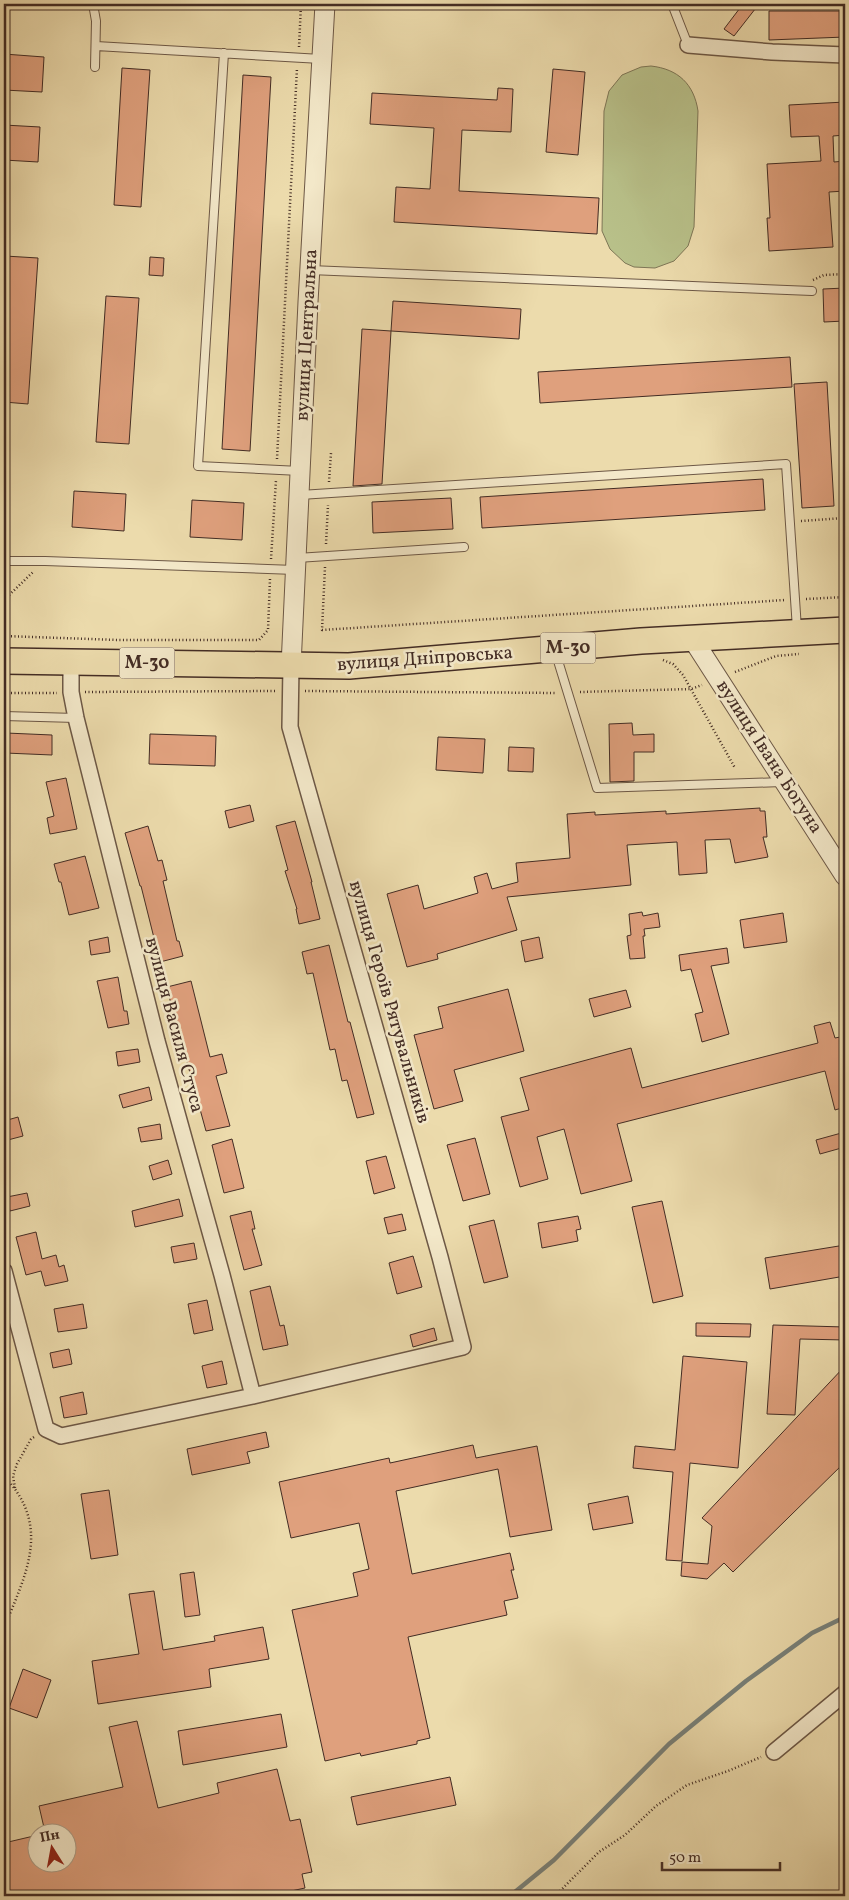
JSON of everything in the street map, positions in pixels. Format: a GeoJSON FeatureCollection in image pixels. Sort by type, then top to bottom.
{"type":"FeatureCollection","features":[{"type":"Feature","properties":{"kind":"highway","name":"вулиця Дніпровська"},"geometry":{"type":"LineString","coordinates":[[4,661],[349,666],[692,638],[802,644],[845,630]]}},
{"type":"Feature","properties":{"kind":"street","name":"вулиця Центральна"},"geometry":{"type":"LineString","coordinates":[[291,666],[298,495],[325,4]]}},
{"type":"Feature","properties":{"kind":"street"},"geometry":{"type":"LineString","coordinates":[[688,45],[772,52],[845,55]]}},
{"type":"Feature","properties":{"kind":"street","name":"вулиця Івана Богуна"},"geometry":{"type":"LineString","coordinates":[[692,638],[845,876]]}},
{"type":"Feature","properties":{"kind":"street","name":"вулиця Василя Стуса"},"geometry":{"type":"LineString","coordinates":[[71,662],[71,692],[76,718],[157,1041],[222,1275],[253,1396]]}},
{"type":"Feature","properties":{"kind":"street","name":"вулиця Героїв Рятувальників"},"geometry":{"type":"LineString","coordinates":[[253,1396],[463,1347],[440,1257],[290,727],[291,666]]}},
{"type":"Feature","properties":{"kind":"street"},"geometry":{"type":"LineString","coordinates":[[4,1271],[46,1429],[61,1436],[253,1396]]}},
{"type":"Feature","properties":{"kind":"street"},"geometry":{"type":"LineString","coordinates":[[774,1752],[845,1693]]}},
{"type":"Feature","properties":{"kind":"lane"},"geometry":{"type":"LineString","coordinates":[[93,4],[96,21],[95,67]]}},
{"type":"Feature","properties":{"kind":"lane"},"geometry":{"type":"LineString","coordinates":[[672,4],[688,45]]}},
{"type":"Feature","properties":{"kind":"lane"},"geometry":{"type":"LineString","coordinates":[[96,46],[322,59]]}},
{"type":"Feature","properties":{"kind":"lane"},"geometry":{"type":"LineString","coordinates":[[224,53],[198,466],[300,471]]}},
{"type":"Feature","properties":{"kind":"lane"},"geometry":{"type":"LineString","coordinates":[[310,270],[812,291]]}},
{"type":"Feature","properties":{"kind":"lane"},"geometry":{"type":"LineString","coordinates":[[298,495],[786,464],[795,599],[802,644]]}},
{"type":"Feature","properties":{"kind":"lane"},"geometry":{"type":"LineString","coordinates":[[7,561],[270,570],[325,557],[464,547]]}},
{"type":"Feature","properties":{"kind":"lane"},"geometry":{"type":"LineString","coordinates":[[554,649],[597,788],[784,782]]}},
{"type":"Feature","properties":{"kind":"lane"},"geometry":{"type":"LineString","coordinates":[[4,716],[76,718]]}},
{"type":"Feature","properties":{"kind":"path"},"geometry":{"type":"LineString","coordinates":[[4,636],[118,640],[259,640],[268,630],[301,4]]}},
{"type":"Feature","properties":{"kind":"path"},"geometry":{"type":"LineString","coordinates":[[791,290],[824,275],[845,274]]}},
{"type":"Feature","properties":{"kind":"path"},"geometry":{"type":"LineString","coordinates":[[331,454],[322,630],[845,597]]}},
{"type":"Feature","properties":{"kind":"path"},"geometry":{"type":"LineString","coordinates":[[790,522],[845,518]]}},
{"type":"Feature","properties":{"kind":"path"},"geometry":{"type":"LineString","coordinates":[[4,600],[45,561]]}},
{"type":"Feature","properties":{"kind":"path"},"geometry":{"type":"LineString","coordinates":[[4,693],[568,692],[691,688],[718,679],[802,644]]}},
{"type":"Feature","properties":{"kind":"path"},"geometry":{"type":"LineString","coordinates":[[657,658],[672,664],[683,674],[735,768]]}},
{"type":"Feature","properties":{"kind":"path"},"geometry":{"type":"LineString","coordinates":[[4,1628],[26,1575],[31,1555],[32,1540],[27,1516],[15,1488],[13,1476],[17,1464],[31,1440],[46,1429]]}},
{"type":"Feature","properties":{"kind":"path"},"geometry":{"type":"LineString","coordinates":[[4,1476],[15,1488]]}},
{"type":"Feature","properties":{"kind":"path"},"geometry":{"type":"LineString","coordinates":[[555,1896],[599,1852],[625,1835],[656,1806],[687,1785],[774,1752]]}},
{"type":"Feature","properties":{"kind":"green space"},"geometry":{"type":"Polygon","coordinates":[[[651,66],[677,74],[693,93],[698,111],[694,227],[688,246],[674,261],[655,268],[634,267],[625,263],[610,249],[602,231],[604,111],[609,91],[622,75],[641,67],[651,66]]]}},
{"type":"Feature","properties":{"kind":"building"},"geometry":{"type":"Polygon","coordinates":[[[743,4],[759,4],[734,36],[724,29],[743,4]]]}},
{"type":"Feature","properties":{"kind":"building"},"geometry":{"type":"Polygon","coordinates":[[[769,11],[845,11],[845,37],[769,40],[769,11]]]}},
{"type":"Feature","properties":{"kind":"building"},"geometry":{"type":"Polygon","coordinates":[[[4,54],[44,57],[42,92],[4,90],[4,54]]]}},
{"type":"Feature","properties":{"kind":"building"},"geometry":{"type":"Polygon","coordinates":[[[122,68],[150,70],[141,207],[114,205],[122,68]]]}},
{"type":"Feature","properties":{"kind":"building"},"geometry":{"type":"Polygon","coordinates":[[[553,69],[585,72],[578,155],[546,152],[553,69]]]}},
{"type":"Feature","properties":{"kind":"building"},"geometry":{"type":"Polygon","coordinates":[[[243,75],[271,77],[250,451],[222,449],[243,75]]]}},
{"type":"Feature","properties":{"kind":"building"},"geometry":{"type":"Polygon","coordinates":[[[498,88],[513,89],[511,132],[462,130],[459,191],[599,198],[597,234],[394,222],[396,187],[430,189],[434,128],[370,124],[372,93],[497,100],[498,88]]]}},
{"type":"Feature","properties":{"kind":"building"},"geometry":{"type":"Polygon","coordinates":[[[845,102],[845,135],[833,136],[834,162],[845,161],[845,191],[829,192],[833,247],[769,251],[767,218],[770,218],[767,164],[821,161],[819,136],[791,137],[789,105],[845,102]]]}},
{"type":"Feature","properties":{"kind":"building"},"geometry":{"type":"Polygon","coordinates":[[[4,125],[40,127],[38,162],[4,160],[4,125]]]}},
{"type":"Feature","properties":{"kind":"building"},"geometry":{"type":"Polygon","coordinates":[[[5,256],[38,258],[28,404],[4,402],[5,256]]]}},
{"type":"Feature","properties":{"kind":"building"},"geometry":{"type":"Polygon","coordinates":[[[150,257],[164,258],[163,276],[149,275],[150,257]]]}},
{"type":"Feature","properties":{"kind":"building"},"geometry":{"type":"Polygon","coordinates":[[[845,288],[845,321],[824,322],[823,289],[845,288]]]}},
{"type":"Feature","properties":{"kind":"building"},"geometry":{"type":"Polygon","coordinates":[[[106,296],[139,298],[129,444],[96,442],[106,296]]]}},
{"type":"Feature","properties":{"kind":"building"},"geometry":{"type":"Polygon","coordinates":[[[393,301],[521,309],[519,339],[391,331],[393,301]]]}},
{"type":"Feature","properties":{"kind":"building"},"geometry":{"type":"Polygon","coordinates":[[[362,329],[391,331],[382,484],[353,486],[362,329]]]}},
{"type":"Feature","properties":{"kind":"building"},"geometry":{"type":"Polygon","coordinates":[[[790,357],[792,387],[540,403],[538,372],[790,357]]]}},
{"type":"Feature","properties":{"kind":"building"},"geometry":{"type":"Polygon","coordinates":[[[827,382],[834,506],[802,508],[794,384],[827,382]]]}},
{"type":"Feature","properties":{"kind":"building"},"geometry":{"type":"Polygon","coordinates":[[[763,479],[765,510],[482,528],[480,497],[763,479]]]}},
{"type":"Feature","properties":{"kind":"building"},"geometry":{"type":"Polygon","coordinates":[[[74,491],[126,494],[124,531],[72,527],[74,491]]]}},
{"type":"Feature","properties":{"kind":"building"},"geometry":{"type":"Polygon","coordinates":[[[451,498],[453,529],[373,533],[372,502],[451,498]]]}},
{"type":"Feature","properties":{"kind":"building"},"geometry":{"type":"Polygon","coordinates":[[[192,500],[244,503],[242,540],[190,537],[192,500]]]}},
{"type":"Feature","properties":{"kind":"building"},"geometry":{"type":"Polygon","coordinates":[[[632,723],[633,735],[654,734],[654,752],[634,752],[634,781],[610,782],[609,724],[632,723]]]}},
{"type":"Feature","properties":{"kind":"building"},"geometry":{"type":"Polygon","coordinates":[[[6,733],[52,735],[52,755],[5,753],[6,733]]]}},
{"type":"Feature","properties":{"kind":"building"},"geometry":{"type":"Polygon","coordinates":[[[150,734],[216,736],[215,766],[149,764],[150,734]]]}},
{"type":"Feature","properties":{"kind":"building"},"geometry":{"type":"Polygon","coordinates":[[[438,737],[485,739],[483,773],[436,770],[438,737]]]}},
{"type":"Feature","properties":{"kind":"building"},"geometry":{"type":"Polygon","coordinates":[[[509,747],[534,748],[533,772],[508,771],[509,747]]]}},
{"type":"Feature","properties":{"kind":"building"},"geometry":{"type":"Polygon","coordinates":[[[66,778],[77,829],[50,834],[47,818],[54,816],[46,782],[66,778]]]}},
{"type":"Feature","properties":{"kind":"building"},"geometry":{"type":"Polygon","coordinates":[[[250,805],[254,821],[229,828],[225,811],[250,805]]]}},
{"type":"Feature","properties":{"kind":"building"},"geometry":{"type":"Polygon","coordinates":[[[760,808],[760,811],[765,811],[767,837],[763,837],[768,857],[735,863],[730,839],[705,840],[707,873],[679,875],[677,842],[627,845],[631,885],[507,897],[517,930],[437,954],[438,959],[407,967],[387,894],[418,885],[424,909],[478,893],[474,877],[487,873],[492,889],[518,882],[516,863],[570,858],[567,814],[595,812],[595,815],[666,811],[666,814],[760,808]]]}},
{"type":"Feature","properties":{"kind":"building"},"geometry":{"type":"Polygon","coordinates":[[[295,821],[320,919],[299,924],[297,909],[285,871],[288,870],[276,826],[295,821]]]}},
{"type":"Feature","properties":{"kind":"building"},"geometry":{"type":"Polygon","coordinates":[[[148,826],[158,861],[162,860],[167,880],[163,881],[177,941],[179,941],[183,956],[160,962],[141,886],[125,833],[148,826]]]}},
{"type":"Feature","properties":{"kind":"building"},"geometry":{"type":"Polygon","coordinates":[[[85,856],[99,908],[69,915],[61,882],[59,882],[54,864],[85,856]]]}},
{"type":"Feature","properties":{"kind":"building"},"geometry":{"type":"Polygon","coordinates":[[[642,912],[643,916],[658,913],[660,927],[644,929],[645,958],[630,959],[627,936],[631,935],[629,914],[642,912]]]}},
{"type":"Feature","properties":{"kind":"building"},"geometry":{"type":"Polygon","coordinates":[[[783,913],[787,942],[744,948],[740,920],[783,913]]]}},
{"type":"Feature","properties":{"kind":"building"},"geometry":{"type":"Polygon","coordinates":[[[108,937],[110,952],[91,955],[89,941],[108,937]]]}},
{"type":"Feature","properties":{"kind":"building"},"geometry":{"type":"Polygon","coordinates":[[[539,937],[543,958],[525,962],[521,941],[539,937]]]}},
{"type":"Feature","properties":{"kind":"building"},"geometry":{"type":"Polygon","coordinates":[[[329,945],[374,1114],[357,1118],[347,1080],[342,1081],[335,1049],[330,1050],[313,973],[307,974],[302,952],[329,945]]]}},
{"type":"Feature","properties":{"kind":"building"},"geometry":{"type":"Polygon","coordinates":[[[727,948],[729,963],[711,966],[729,1034],[702,1042],[695,1014],[703,1012],[691,969],[681,971],[679,955],[727,948]]]}},
{"type":"Feature","properties":{"kind":"building"},"geometry":{"type":"Polygon","coordinates":[[[118,977],[124,1011],[127,1011],[129,1024],[108,1028],[97,981],[118,977]]]}},
{"type":"Feature","properties":{"kind":"building"},"geometry":{"type":"Polygon","coordinates":[[[191,981],[210,1057],[222,1054],[227,1073],[216,1076],[230,1126],[206,1131],[167,987],[191,981]]]}},
{"type":"Feature","properties":{"kind":"building"},"geometry":{"type":"Polygon","coordinates":[[[508,989],[524,1051],[454,1070],[463,1101],[434,1109],[414,1035],[443,1028],[438,1007],[508,989]]]}},
{"type":"Feature","properties":{"kind":"building"},"geometry":{"type":"Polygon","coordinates":[[[626,990],[631,1007],[594,1017],[589,999],[626,990]]]}},
{"type":"Feature","properties":{"kind":"building"},"geometry":{"type":"Polygon","coordinates":[[[830,1022],[835,1038],[845,1036],[845,1107],[835,1110],[825,1071],[617,1124],[632,1181],[581,1194],[564,1129],[537,1137],[548,1179],[520,1187],[501,1117],[529,1110],[520,1078],[631,1048],[642,1088],[818,1043],[814,1026],[830,1022]]]}},
{"type":"Feature","properties":{"kind":"building"},"geometry":{"type":"Polygon","coordinates":[[[138,1049],[140,1062],[118,1066],[116,1052],[138,1049]]]}},
{"type":"Feature","properties":{"kind":"building"},"geometry":{"type":"Polygon","coordinates":[[[149,1087],[152,1100],[123,1108],[119,1095],[149,1087]]]}},
{"type":"Feature","properties":{"kind":"building"},"geometry":{"type":"Polygon","coordinates":[[[18,1117],[23,1136],[4,1141],[4,1121],[18,1117]]]}},
{"type":"Feature","properties":{"kind":"building"},"geometry":{"type":"Polygon","coordinates":[[[160,1124],[162,1139],[141,1142],[138,1128],[160,1124]]]}},
{"type":"Feature","properties":{"kind":"building"},"geometry":{"type":"Polygon","coordinates":[[[845,1132],[845,1147],[820,1154],[816,1140],[845,1132]]]}},
{"type":"Feature","properties":{"kind":"building"},"geometry":{"type":"Polygon","coordinates":[[[475,1138],[490,1194],[463,1201],[447,1145],[475,1138]]]}},
{"type":"Feature","properties":{"kind":"building"},"geometry":{"type":"Polygon","coordinates":[[[232,1139],[244,1188],[224,1193],[212,1145],[232,1139]]]}},
{"type":"Feature","properties":{"kind":"building"},"geometry":{"type":"Polygon","coordinates":[[[386,1156],[395,1188],[374,1194],[366,1161],[386,1156]]]}},
{"type":"Feature","properties":{"kind":"building"},"geometry":{"type":"Polygon","coordinates":[[[168,1160],[172,1174],[153,1180],[149,1166],[168,1160]]]}},
{"type":"Feature","properties":{"kind":"building"},"geometry":{"type":"Polygon","coordinates":[[[27,1193],[30,1206],[10,1211],[7,1197],[27,1193]]]}},
{"type":"Feature","properties":{"kind":"building"},"geometry":{"type":"Polygon","coordinates":[[[179,1199],[183,1216],[135,1227],[132,1211],[179,1199]]]}},
{"type":"Feature","properties":{"kind":"building"},"geometry":{"type":"Polygon","coordinates":[[[662,1201],[683,1296],[653,1303],[632,1207],[662,1201]]]}},
{"type":"Feature","properties":{"kind":"building"},"geometry":{"type":"Polygon","coordinates":[[[251,1211],[255,1229],[252,1229],[262,1265],[244,1270],[230,1216],[251,1211]]]}},
{"type":"Feature","properties":{"kind":"building"},"geometry":{"type":"Polygon","coordinates":[[[402,1214],[406,1230],[388,1234],[384,1218],[402,1214]]]}},
{"type":"Feature","properties":{"kind":"building"},"geometry":{"type":"Polygon","coordinates":[[[578,1216],[581,1229],[576,1230],[578,1241],[542,1248],[538,1223],[578,1216]]]}},
{"type":"Feature","properties":{"kind":"building"},"geometry":{"type":"Polygon","coordinates":[[[494,1220],[508,1277],[484,1283],[469,1226],[494,1220]]]}},
{"type":"Feature","properties":{"kind":"building"},"geometry":{"type":"Polygon","coordinates":[[[36,1232],[42,1259],[56,1255],[59,1267],[64,1265],[68,1281],[45,1286],[41,1271],[26,1275],[16,1237],[36,1232]]]}},
{"type":"Feature","properties":{"kind":"building"},"geometry":{"type":"Polygon","coordinates":[[[194,1243],[197,1259],[174,1263],[171,1247],[194,1243]]]}},
{"type":"Feature","properties":{"kind":"building"},"geometry":{"type":"Polygon","coordinates":[[[845,1245],[845,1276],[770,1289],[765,1258],[845,1245]]]}},
{"type":"Feature","properties":{"kind":"building"},"geometry":{"type":"Polygon","coordinates":[[[413,1256],[422,1287],[397,1294],[389,1263],[413,1256]]]}},
{"type":"Feature","properties":{"kind":"building"},"geometry":{"type":"Polygon","coordinates":[[[270,1286],[280,1326],[284,1325],[288,1345],[263,1350],[250,1291],[270,1286]]]}},
{"type":"Feature","properties":{"kind":"building"},"geometry":{"type":"Polygon","coordinates":[[[207,1300],[213,1330],[194,1334],[188,1304],[207,1300]]]}},
{"type":"Feature","properties":{"kind":"building"},"geometry":{"type":"Polygon","coordinates":[[[83,1304],[87,1328],[58,1332],[54,1309],[83,1304]]]}},
{"type":"Feature","properties":{"kind":"building"},"geometry":{"type":"Polygon","coordinates":[[[696,1323],[751,1324],[750,1337],[696,1336],[696,1323]]]}},
{"type":"Feature","properties":{"kind":"building"},"geometry":{"type":"Polygon","coordinates":[[[773,1325],[845,1327],[845,1340],[800,1339],[795,1415],[767,1414],[773,1325]]]}},
{"type":"Feature","properties":{"kind":"building"},"geometry":{"type":"Polygon","coordinates":[[[434,1328],[437,1340],[413,1347],[410,1335],[434,1328]]]}},
{"type":"Feature","properties":{"kind":"building"},"geometry":{"type":"Polygon","coordinates":[[[69,1349],[72,1364],[53,1368],[50,1353],[69,1349]]]}},
{"type":"Feature","properties":{"kind":"building"},"geometry":{"type":"Polygon","coordinates":[[[683,1356],[747,1362],[738,1468],[690,1463],[682,1561],[666,1560],[673,1472],[633,1468],[635,1446],[675,1450],[683,1356]]]}},
{"type":"Feature","properties":{"kind":"building"},"geometry":{"type":"Polygon","coordinates":[[[222,1361],[227,1384],[207,1388],[202,1366],[222,1361]]]}},
{"type":"Feature","properties":{"kind":"building"},"geometry":{"type":"Polygon","coordinates":[[[845,1366],[845,1462],[733,1572],[724,1563],[707,1579],[681,1576],[682,1562],[708,1564],[712,1526],[702,1518],[845,1366]]]}},
{"type":"Feature","properties":{"kind":"building"},"geometry":{"type":"Polygon","coordinates":[[[83,1392],[87,1414],[64,1418],[60,1397],[83,1392]]]}},
{"type":"Feature","properties":{"kind":"building"},"geometry":{"type":"Polygon","coordinates":[[[266,1432],[269,1447],[247,1452],[250,1463],[192,1475],[187,1449],[266,1432]]]}},
{"type":"Feature","properties":{"kind":"building"},"geometry":{"type":"Polygon","coordinates":[[[473,1445],[476,1458],[537,1446],[552,1530],[510,1537],[498,1469],[396,1491],[412,1574],[510,1553],[514,1570],[511,1570],[518,1598],[504,1601],[507,1615],[408,1637],[430,1738],[417,1741],[417,1744],[361,1756],[360,1753],[325,1761],[292,1610],[358,1596],[353,1573],[369,1569],[359,1523],[291,1538],[279,1482],[389,1458],[390,1463],[473,1445]]]}},
{"type":"Feature","properties":{"kind":"building"},"geometry":{"type":"Polygon","coordinates":[[[109,1490],[118,1555],[91,1559],[81,1494],[109,1490]]]}},
{"type":"Feature","properties":{"kind":"building"},"geometry":{"type":"Polygon","coordinates":[[[628,1496],[633,1523],[593,1530],[588,1504],[628,1496]]]}},
{"type":"Feature","properties":{"kind":"building"},"geometry":{"type":"Polygon","coordinates":[[[194,1572],[200,1615],[185,1617],[180,1574],[194,1572]]]}},
{"type":"Feature","properties":{"kind":"building"},"geometry":{"type":"Polygon","coordinates":[[[154,1591],[163,1650],[215,1641],[214,1636],[263,1627],[269,1659],[209,1669],[211,1687],[98,1704],[92,1661],[139,1654],[129,1594],[154,1591]]]}},
{"type":"Feature","properties":{"kind":"building"},"geometry":{"type":"Polygon","coordinates":[[[23,1669],[51,1680],[37,1718],[9,1708],[23,1669]]]}},
{"type":"Feature","properties":{"kind":"building"},"geometry":{"type":"Polygon","coordinates":[[[281,1714],[287,1747],[183,1765],[178,1731],[281,1714]]]}},
{"type":"Feature","properties":{"kind":"building"},"geometry":{"type":"Polygon","coordinates":[[[137,1721],[158,1808],[219,1793],[217,1783],[277,1769],[290,1821],[300,1819],[312,1872],[302,1874],[305,1888],[268,1896],[4,1896],[4,1843],[28,1837],[28,1872],[78,1872],[78,1822],[43,1822],[39,1806],[123,1787],[109,1727],[137,1721]]]}},
{"type":"Feature","properties":{"kind":"building"},"geometry":{"type":"Polygon","coordinates":[[[450,1777],[456,1805],[357,1825],[351,1797],[450,1777]]]}},
{"type":"Feature","properties":{"kind":"waterway"},"geometry":{"type":"LineString","coordinates":[[510,1896],[554,1860],[669,1744],[746,1681],[812,1633],[845,1617]]}}]}
